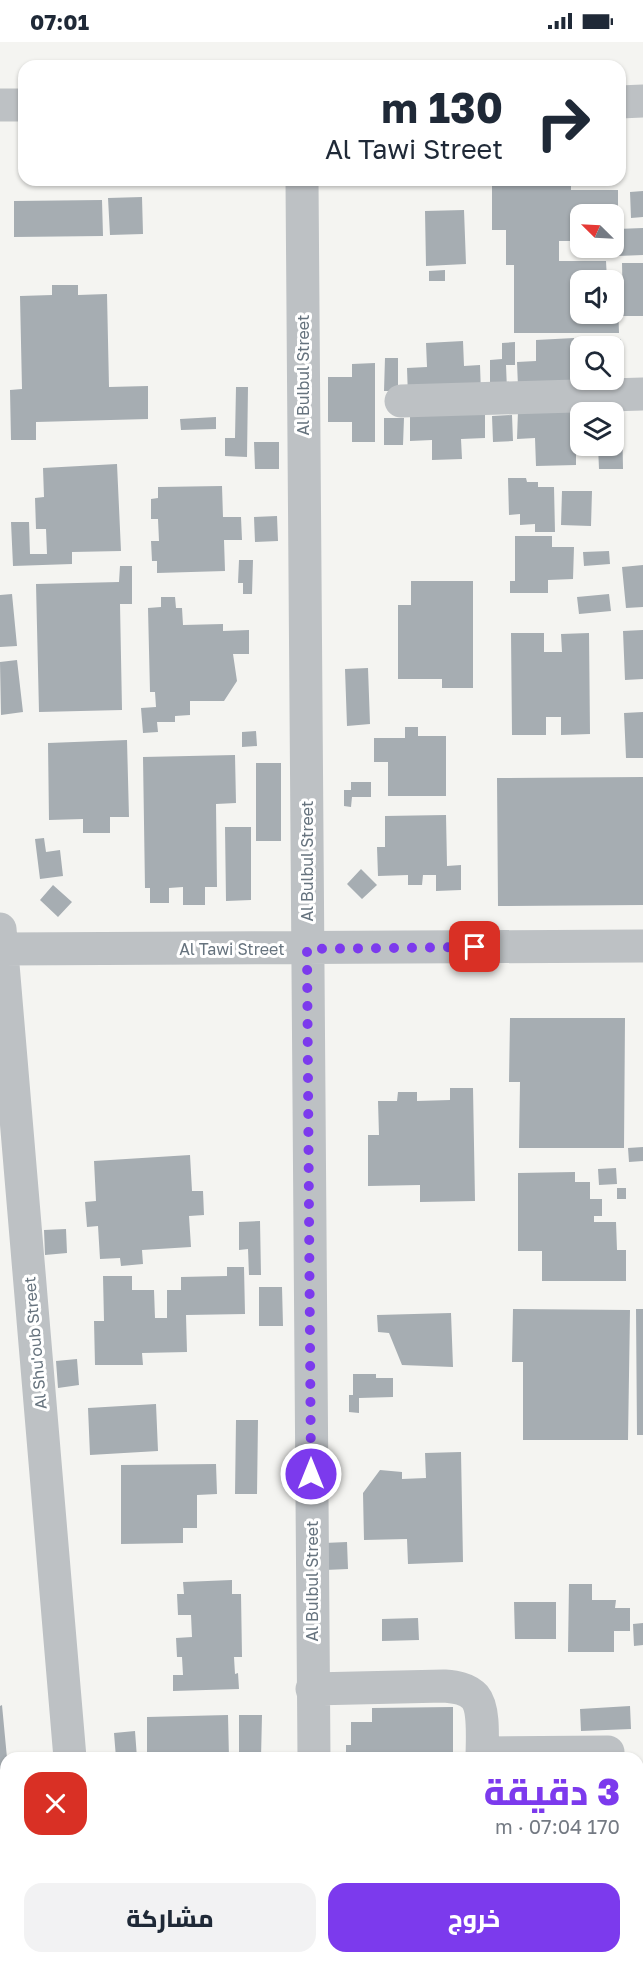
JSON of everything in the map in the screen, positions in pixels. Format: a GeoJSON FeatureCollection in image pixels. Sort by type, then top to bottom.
{"type":"FeatureCollection","features":[{"type":"Feature","properties":{"kind":"street"},"geometry":{"type":"LineString","coordinates":[[626,102],[643,101]]}},
{"type":"Feature","properties":{"kind":"street"},"geometry":{"type":"LineString","coordinates":[[0,105],[18,105]]}},
{"type":"Feature","properties":{"kind":"street","name":"Al Bulbul Street"},"geometry":{"type":"LineString","coordinates":[[302,186],[314,1752]]}},
{"type":"Feature","properties":{"kind":"street"},"geometry":{"type":"LineString","coordinates":[[401,402],[643,394]]}},
{"type":"Feature","properties":{"kind":"street","name":"Al Tawi Street"},"geometry":{"type":"LineString","coordinates":[[1,939],[307,949],[643,946]]}},
{"type":"Feature","properties":{"kind":"street","name":"Al Shu'oub Street"},"geometry":{"type":"LineString","coordinates":[[1,939],[69,1752]]}},
{"type":"Feature","properties":{"kind":"street"},"geometry":{"type":"LineString","coordinates":[[312,1689],[444,1686],[461,1688],[476,1698],[482,1716],[482,1752]]}},
{"type":"Feature","properties":{"kind":"building"},"geometry":{"type":"Polygon","coordinates":[[[492,186],[571,186],[571,190],[618,190],[618,204],[570,204],[570,241],[559,241],[559,261],[606,261],[606,270],[570,270],[570,324],[619,324],[619,333],[514,333],[514,265],[506,265],[506,230],[492,230],[492,186]]]}},
{"type":"Feature","properties":{"kind":"building"},"geometry":{"type":"Polygon","coordinates":[[[643,191],[643,217],[631,218],[630,192],[643,191]]]}},
{"type":"Feature","properties":{"kind":"building"},"geometry":{"type":"Polygon","coordinates":[[[142,197],[143,234],[110,235],[108,198],[142,197]]]}},
{"type":"Feature","properties":{"kind":"building"},"geometry":{"type":"Polygon","coordinates":[[[102,200],[103,236],[14,237],[14,201],[102,200]]]}},
{"type":"Feature","properties":{"kind":"building"},"geometry":{"type":"Polygon","coordinates":[[[464,210],[466,264],[426,266],[425,211],[464,210]]]}},
{"type":"Feature","properties":{"kind":"building"},"geometry":{"type":"Polygon","coordinates":[[[643,228],[643,255],[624,256],[624,229],[643,228]]]}},
{"type":"Feature","properties":{"kind":"building"},"geometry":{"type":"Polygon","coordinates":[[[622,263],[643,263],[643,316],[624,316],[624,270],[622,263]]]}},
{"type":"Feature","properties":{"kind":"building"},"geometry":{"type":"Polygon","coordinates":[[[445,270],[445,281],[429,281],[429,271],[445,270]]]}},
{"type":"Feature","properties":{"kind":"building"},"geometry":{"type":"Polygon","coordinates":[[[52,285],[78,285],[78,295],[107,294],[109,387],[148,386],[148,419],[36,422],[36,440],[11,440],[10,390],[22,389],[20,296],[52,295],[52,285]]]}},
{"type":"Feature","properties":{"kind":"building"},"geometry":{"type":"Polygon","coordinates":[[[570,338],[570,381],[518,387],[517,362],[536,361],[536,340],[570,338]]]}},
{"type":"Feature","properties":{"kind":"building"},"geometry":{"type":"Polygon","coordinates":[[[463,341],[464,366],[480,365],[481,394],[408,397],[407,368],[427,367],[426,343],[463,341]]]}},
{"type":"Feature","properties":{"kind":"building"},"geometry":{"type":"Polygon","coordinates":[[[515,342],[515,365],[506,365],[507,390],[490,391],[490,360],[502,359],[502,343],[515,342]]]}},
{"type":"Feature","properties":{"kind":"building"},"geometry":{"type":"Polygon","coordinates":[[[385,358],[398,358],[398,391],[384,391],[385,358]]]}},
{"type":"Feature","properties":{"kind":"building"},"geometry":{"type":"Polygon","coordinates":[[[375,363],[375,442],[352,442],[352,422],[328,422],[328,377],[352,377],[352,364],[375,363]]]}},
{"type":"Feature","properties":{"kind":"building"},"geometry":{"type":"Polygon","coordinates":[[[236,387],[248,387],[247,457],[225,456],[225,438],[235,438],[236,387]]]}},
{"type":"Feature","properties":{"kind":"building"},"geometry":{"type":"Polygon","coordinates":[[[518,411],[570,411],[570,456],[576,456],[576,465],[536,466],[535,438],[517,439],[518,411]]]}},
{"type":"Feature","properties":{"kind":"building"},"geometry":{"type":"Polygon","coordinates":[[[485,412],[485,438],[461,439],[462,459],[432,460],[432,440],[410,441],[410,415],[485,412]]]}},
{"type":"Feature","properties":{"kind":"building"},"geometry":{"type":"Polygon","coordinates":[[[512,415],[513,441],[493,442],[492,416],[512,415]]]}},
{"type":"Feature","properties":{"kind":"building"},"geometry":{"type":"Polygon","coordinates":[[[216,417],[216,429],[181,430],[180,419],[216,417]]]}},
{"type":"Feature","properties":{"kind":"building"},"geometry":{"type":"Polygon","coordinates":[[[384,418],[404,418],[403,445],[384,445],[384,418]]]}},
{"type":"Feature","properties":{"kind":"building"},"geometry":{"type":"Polygon","coordinates":[[[254,442],[279,442],[279,469],[255,469],[254,442]]]}},
{"type":"Feature","properties":{"kind":"building"},"geometry":{"type":"Polygon","coordinates":[[[598,456],[623,456],[623,469],[599,469],[598,456]]]}},
{"type":"Feature","properties":{"kind":"building"},"geometry":{"type":"Polygon","coordinates":[[[117,464],[121,551],[72,552],[72,564],[13,566],[11,522],[29,522],[30,554],[47,554],[46,529],[36,529],[35,498],[44,497],[43,468],[117,464]]]}},
{"type":"Feature","properties":{"kind":"building"},"geometry":{"type":"Polygon","coordinates":[[[508,478],[526,478],[527,482],[538,482],[538,487],[554,487],[555,532],[535,532],[535,524],[520,525],[520,514],[509,515],[508,478]]]}},
{"type":"Feature","properties":{"kind":"building"},"geometry":{"type":"Polygon","coordinates":[[[222,486],[223,517],[241,517],[242,540],[224,540],[225,571],[157,573],[157,561],[152,561],[151,541],[159,541],[158,519],[151,519],[151,499],[158,498],[158,487],[222,486]]]}},
{"type":"Feature","properties":{"kind":"building"},"geometry":{"type":"Polygon","coordinates":[[[562,491],[592,491],[591,526],[561,525],[562,491]]]}},
{"type":"Feature","properties":{"kind":"building"},"geometry":{"type":"Polygon","coordinates":[[[277,516],[278,541],[255,542],[254,517],[277,516]]]}},
{"type":"Feature","properties":{"kind":"building"},"geometry":{"type":"Polygon","coordinates":[[[515,536],[552,536],[552,547],[574,547],[573,579],[548,580],[548,593],[510,593],[510,581],[515,581],[515,536]]]}},
{"type":"Feature","properties":{"kind":"building"},"geometry":{"type":"Polygon","coordinates":[[[609,551],[610,564],[584,566],[583,552],[609,551]]]}},
{"type":"Feature","properties":{"kind":"building"},"geometry":{"type":"Polygon","coordinates":[[[239,560],[253,560],[252,594],[243,594],[243,583],[238,583],[239,560]]]}},
{"type":"Feature","properties":{"kind":"building"},"geometry":{"type":"Polygon","coordinates":[[[643,565],[643,607],[626,608],[622,567],[643,565]]]}},
{"type":"Feature","properties":{"kind":"building"},"geometry":{"type":"Polygon","coordinates":[[[120,566],[132,566],[132,604],[120,604],[122,710],[39,712],[36,584],[119,582],[120,566]]]}},
{"type":"Feature","properties":{"kind":"building"},"geometry":{"type":"Polygon","coordinates":[[[411,581],[473,581],[473,688],[442,688],[442,679],[398,679],[398,605],[411,605],[411,581]]]}},
{"type":"Feature","properties":{"kind":"building"},"geometry":{"type":"Polygon","coordinates":[[[12,594],[17,646],[0,647],[0,595],[12,594]]]}},
{"type":"Feature","properties":{"kind":"building"},"geometry":{"type":"Polygon","coordinates":[[[609,594],[611,611],[579,614],[577,597],[609,594]]]}},
{"type":"Feature","properties":{"kind":"building"},"geometry":{"type":"Polygon","coordinates":[[[161,597],[175,597],[176,608],[182,608],[183,625],[223,624],[223,631],[249,630],[249,654],[233,654],[237,681],[224,701],[190,701],[190,715],[175,716],[175,722],[157,722],[158,732],[143,733],[141,708],[156,707],[155,692],[150,692],[148,608],[161,607],[161,597]]]}},
{"type":"Feature","properties":{"kind":"building"},"geometry":{"type":"Polygon","coordinates":[[[643,630],[643,679],[625,680],[623,631],[643,630]]]}},
{"type":"Feature","properties":{"kind":"building"},"geometry":{"type":"Polygon","coordinates":[[[511,633],[544,633],[544,652],[562,652],[561,634],[589,633],[590,734],[561,735],[561,717],[546,717],[546,735],[512,735],[511,633]]]}},
{"type":"Feature","properties":{"kind":"building"},"geometry":{"type":"Polygon","coordinates":[[[17,660],[23,712],[1,715],[0,662],[17,660]]]}},
{"type":"Feature","properties":{"kind":"building"},"geometry":{"type":"Polygon","coordinates":[[[368,668],[370,724],[347,726],[345,669],[368,668]]]}},
{"type":"Feature","properties":{"kind":"building"},"geometry":{"type":"Polygon","coordinates":[[[643,712],[643,758],[626,758],[624,713],[643,712]]]}},
{"type":"Feature","properties":{"kind":"building"},"geometry":{"type":"Polygon","coordinates":[[[405,727],[418,727],[418,736],[446,736],[446,796],[388,796],[388,762],[374,762],[374,738],[405,738],[405,727]]]}},
{"type":"Feature","properties":{"kind":"building"},"geometry":{"type":"Polygon","coordinates":[[[256,731],[257,746],[242,747],[242,732],[256,731]]]}},
{"type":"Feature","properties":{"kind":"building"},"geometry":{"type":"Polygon","coordinates":[[[127,740],[129,817],[110,817],[110,833],[83,833],[83,819],[49,820],[48,743],[127,740]]]}},
{"type":"Feature","properties":{"kind":"building"},"geometry":{"type":"Polygon","coordinates":[[[235,755],[236,803],[216,804],[217,887],[205,887],[205,905],[183,905],[183,887],[169,888],[169,903],[150,903],[150,888],[145,888],[143,757],[235,755]]]}},
{"type":"Feature","properties":{"kind":"building"},"geometry":{"type":"Polygon","coordinates":[[[256,763],[281,763],[281,841],[256,841],[256,763]]]}},
{"type":"Feature","properties":{"kind":"building"},"geometry":{"type":"Polygon","coordinates":[[[643,777],[643,905],[498,906],[497,778],[643,777]]]}},
{"type":"Feature","properties":{"kind":"building"},"geometry":{"type":"Polygon","coordinates":[[[351,782],[371,782],[371,797],[352,797],[351,807],[344,806],[344,790],[351,790],[351,782]]]}},
{"type":"Feature","properties":{"kind":"building"},"geometry":{"type":"Polygon","coordinates":[[[446,815],[447,866],[461,865],[461,890],[436,891],[436,875],[423,875],[422,885],[408,885],[408,875],[378,876],[377,847],[385,847],[385,816],[446,815]]]}},
{"type":"Feature","properties":{"kind":"building"},"geometry":{"type":"Polygon","coordinates":[[[225,827],[251,827],[251,900],[226,901],[225,827]]]}},
{"type":"Feature","properties":{"kind":"building"},"geometry":{"type":"Polygon","coordinates":[[[44,838],[46,852],[60,850],[63,876],[40,879],[35,839],[44,838]]]}},
{"type":"Feature","properties":{"kind":"building"},"geometry":{"type":"Polygon","coordinates":[[[361,869],[377,885],[362,899],[347,884],[361,869]]]}},
{"type":"Feature","properties":{"kind":"building"},"geometry":{"type":"Polygon","coordinates":[[[53,885],[72,902],[58,917],[40,900],[53,885]]]}},
{"type":"Feature","properties":{"kind":"building"},"geometry":{"type":"Polygon","coordinates":[[[510,1018],[625,1018],[624,1148],[519,1148],[520,1082],[509,1082],[510,1018]]]}},
{"type":"Feature","properties":{"kind":"building"},"geometry":{"type":"Polygon","coordinates":[[[450,1088],[473,1088],[475,1201],[420,1202],[420,1185],[368,1186],[368,1135],[379,1135],[378,1101],[397,1101],[398,1092],[417,1092],[417,1101],[450,1100],[450,1088]]]}},
{"type":"Feature","properties":{"kind":"building"},"geometry":{"type":"Polygon","coordinates":[[[643,1147],[643,1161],[629,1162],[628,1148],[643,1147]]]}},
{"type":"Feature","properties":{"kind":"building"},"geometry":{"type":"Polygon","coordinates":[[[190,1155],[192,1191],[203,1191],[204,1215],[189,1216],[191,1247],[142,1250],[143,1264],[121,1266],[120,1258],[100,1259],[98,1226],[87,1227],[85,1202],[96,1201],[94,1161],[190,1155]]]}},
{"type":"Feature","properties":{"kind":"building"},"geometry":{"type":"Polygon","coordinates":[[[616,1168],[617,1184],[599,1185],[598,1169],[616,1168]]]}},
{"type":"Feature","properties":{"kind":"building"},"geometry":{"type":"Polygon","coordinates":[[[575,1172],[575,1182],[590,1182],[590,1199],[602,1199],[602,1216],[594,1216],[594,1222],[616,1222],[617,1250],[626,1250],[626,1281],[542,1281],[542,1251],[518,1251],[518,1173],[575,1172]]]}},
{"type":"Feature","properties":{"kind":"building"},"geometry":{"type":"Polygon","coordinates":[[[617,1188],[626,1188],[626,1199],[617,1199],[617,1188]]]}},
{"type":"Feature","properties":{"kind":"building"},"geometry":{"type":"Polygon","coordinates":[[[260,1221],[261,1275],[249,1275],[248,1249],[239,1250],[239,1222],[260,1221]]]}},
{"type":"Feature","properties":{"kind":"building"},"geometry":{"type":"Polygon","coordinates":[[[66,1229],[67,1253],[45,1255],[44,1230],[66,1229]]]}},
{"type":"Feature","properties":{"kind":"building"},"geometry":{"type":"Polygon","coordinates":[[[227,1267],[244,1267],[245,1314],[186,1315],[187,1352],[142,1353],[143,1365],[95,1365],[94,1321],[104,1321],[103,1276],[132,1276],[132,1290],[154,1290],[155,1318],[167,1318],[167,1290],[181,1290],[181,1277],[227,1276],[227,1267]]]}},
{"type":"Feature","properties":{"kind":"building"},"geometry":{"type":"Polygon","coordinates":[[[259,1287],[282,1287],[283,1326],[259,1326],[259,1287]]]}},
{"type":"Feature","properties":{"kind":"building"},"geometry":{"type":"Polygon","coordinates":[[[513,1309],[630,1310],[628,1440],[523,1440],[523,1362],[512,1362],[513,1309]]]}},
{"type":"Feature","properties":{"kind":"building"},"geometry":{"type":"Polygon","coordinates":[[[636,1309],[643,1309],[643,1435],[637,1435],[636,1309]]]}},
{"type":"Feature","properties":{"kind":"building"},"geometry":{"type":"Polygon","coordinates":[[[451,1313],[453,1367],[402,1365],[389,1333],[378,1332],[377,1315],[451,1313]]]}},
{"type":"Feature","properties":{"kind":"building"},"geometry":{"type":"Polygon","coordinates":[[[77,1359],[79,1385],[58,1388],[56,1361],[77,1359]]]}},
{"type":"Feature","properties":{"kind":"building"},"geometry":{"type":"Polygon","coordinates":[[[353,1374],[376,1374],[376,1378],[393,1378],[393,1397],[359,1398],[359,1413],[349,1412],[349,1395],[353,1395],[353,1374]]]}},
{"type":"Feature","properties":{"kind":"building"},"geometry":{"type":"Polygon","coordinates":[[[156,1404],[158,1451],[90,1455],[88,1408],[156,1404]]]}},
{"type":"Feature","properties":{"kind":"building"},"geometry":{"type":"Polygon","coordinates":[[[236,1420],[258,1420],[257,1494],[235,1494],[236,1420]]]}},
{"type":"Feature","properties":{"kind":"building"},"geometry":{"type":"Polygon","coordinates":[[[461,1452],[463,1562],[408,1564],[407,1539],[364,1540],[363,1493],[380,1470],[402,1472],[402,1479],[426,1478],[425,1453],[461,1452]]]}},
{"type":"Feature","properties":{"kind":"building"},"geometry":{"type":"Polygon","coordinates":[[[216,1464],[217,1494],[197,1495],[197,1528],[183,1528],[183,1543],[121,1544],[121,1465],[216,1464]]]}},
{"type":"Feature","properties":{"kind":"building"},"geometry":{"type":"Polygon","coordinates":[[[347,1542],[348,1569],[325,1570],[324,1543],[347,1542]]]}},
{"type":"Feature","properties":{"kind":"building"},"geometry":{"type":"Polygon","coordinates":[[[232,1580],[232,1594],[241,1594],[242,1657],[234,1657],[239,1689],[173,1691],[173,1675],[183,1675],[182,1657],[177,1657],[176,1638],[192,1637],[191,1615],[178,1615],[177,1594],[184,1594],[183,1582],[232,1580]]]}},
{"type":"Feature","properties":{"kind":"building"},"geometry":{"type":"Polygon","coordinates":[[[569,1584],[592,1584],[592,1600],[616,1600],[615,1608],[630,1608],[630,1631],[614,1631],[614,1652],[568,1652],[569,1584]]]}},
{"type":"Feature","properties":{"kind":"building"},"geometry":{"type":"Polygon","coordinates":[[[514,1602],[556,1602],[556,1639],[515,1639],[514,1602]]]}},
{"type":"Feature","properties":{"kind":"building"},"geometry":{"type":"Polygon","coordinates":[[[418,1618],[419,1640],[382,1641],[382,1619],[418,1618]]]}},
{"type":"Feature","properties":{"kind":"building"},"geometry":{"type":"Polygon","coordinates":[[[643,1623],[643,1645],[634,1646],[633,1624],[643,1623]]]}},
{"type":"Feature","properties":{"kind":"building"},"geometry":{"type":"Polygon","coordinates":[[[2,1705],[6,1752],[0,1752],[0,1706],[2,1705]]]}},
{"type":"Feature","properties":{"kind":"building"},"geometry":{"type":"Polygon","coordinates":[[[630,1706],[631,1729],[581,1731],[580,1709],[630,1706]]]}},
{"type":"Feature","properties":{"kind":"building"},"geometry":{"type":"Polygon","coordinates":[[[453,1707],[453,1752],[346,1752],[346,1745],[351,1745],[351,1722],[372,1722],[372,1708],[453,1707]]]}},
{"type":"Feature","properties":{"kind":"building"},"geometry":{"type":"Polygon","coordinates":[[[228,1715],[229,1752],[147,1752],[147,1717],[228,1715]]]}},
{"type":"Feature","properties":{"kind":"building"},"geometry":{"type":"Polygon","coordinates":[[[239,1715],[262,1715],[261,1752],[239,1752],[239,1715]]]}},
{"type":"Feature","properties":{"kind":"building"},"geometry":{"type":"Polygon","coordinates":[[[135,1731],[137,1752],[116,1752],[114,1733],[135,1731]]]}},
{"type":"Feature","properties":{"kind":"route"},"geometry":{"type":"LineString","coordinates":[[311,1474],[307,949],[475,947]]}}]}
